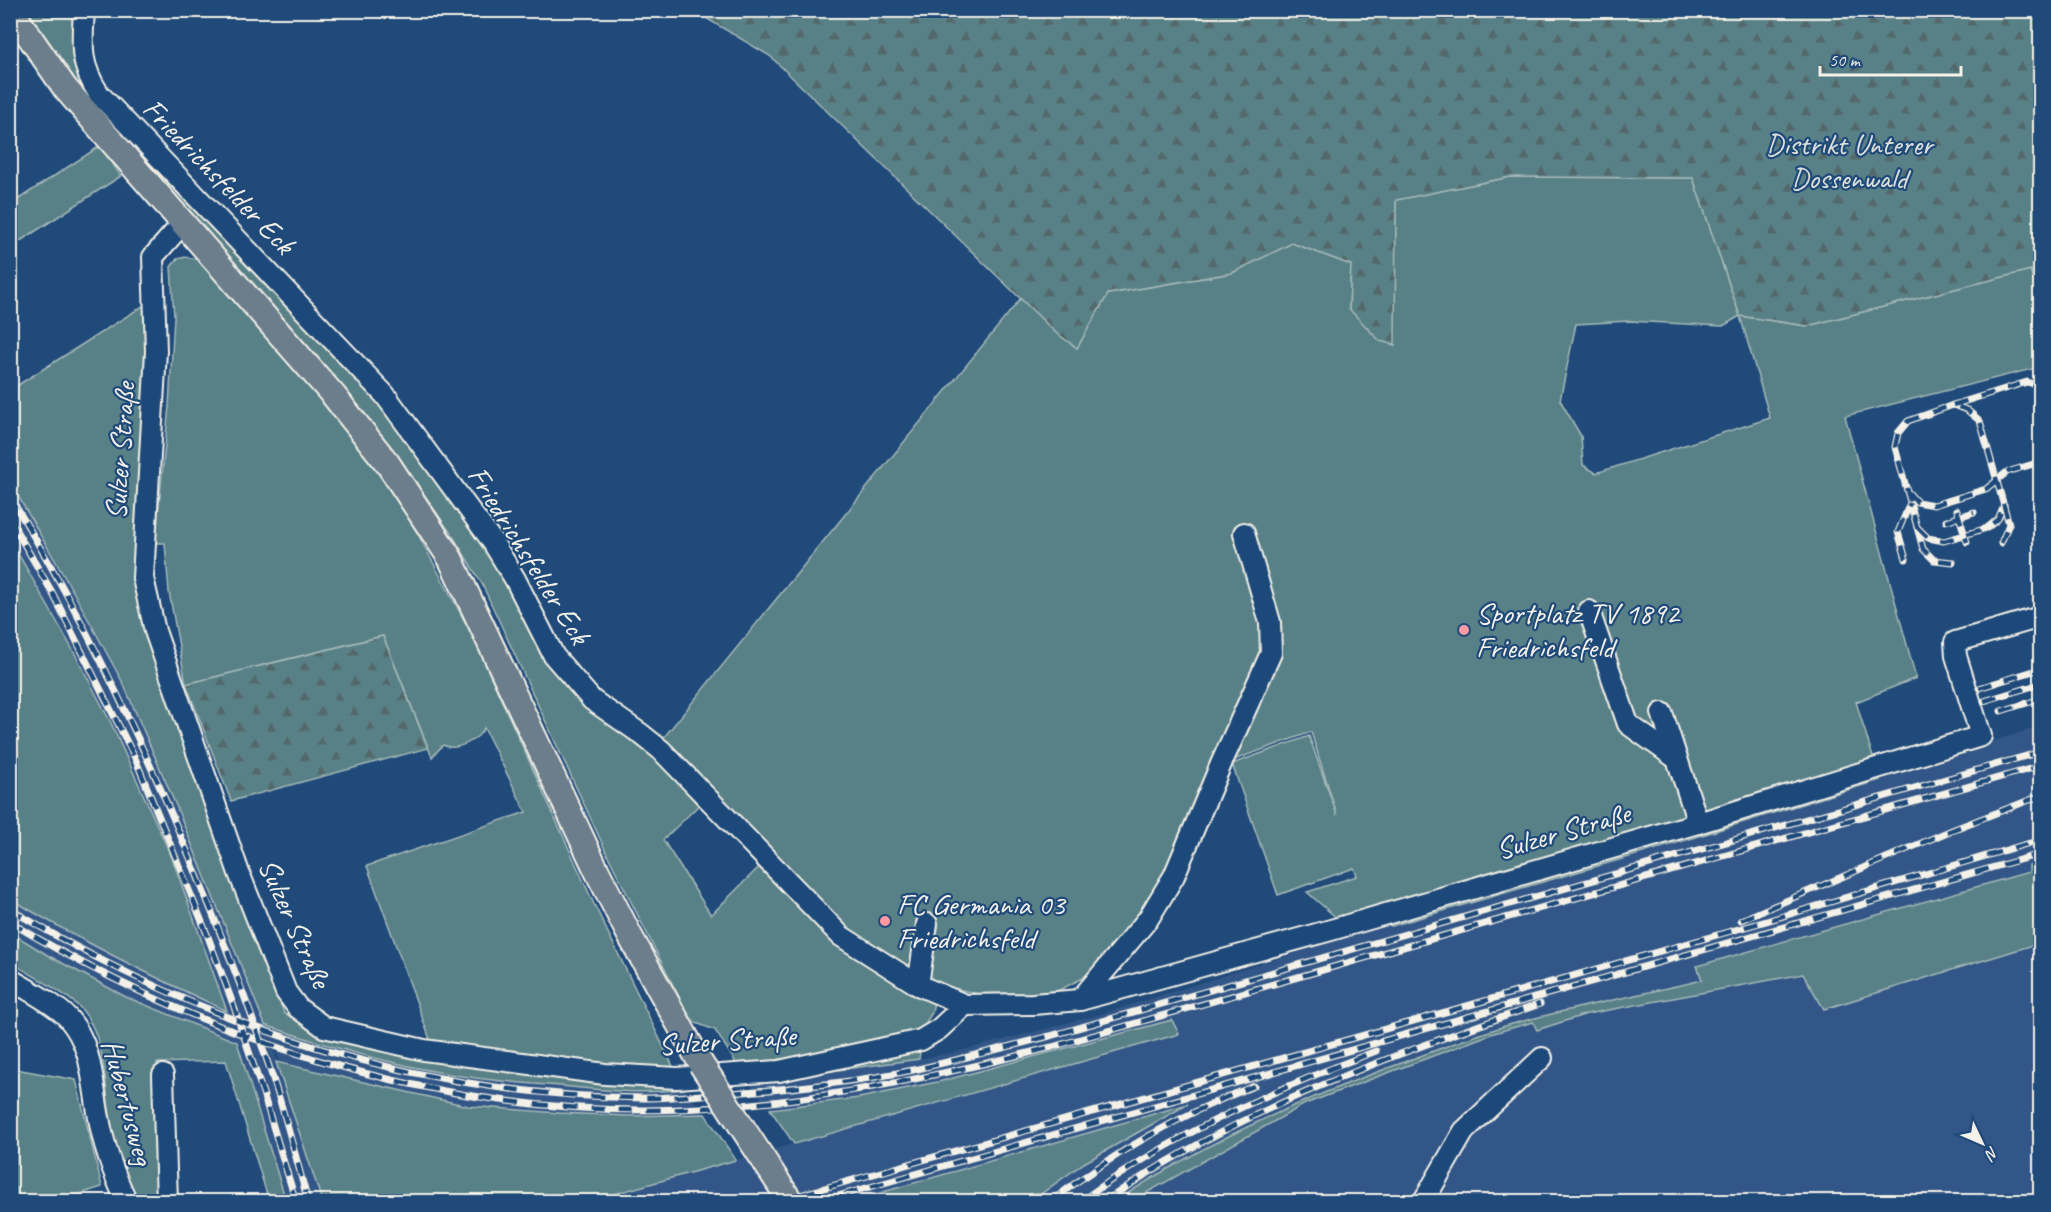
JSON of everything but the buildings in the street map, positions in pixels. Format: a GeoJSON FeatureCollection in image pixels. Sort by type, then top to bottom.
{"type":"FeatureCollection","features":[{"type":"Feature","properties":{"kind":"main road"},"geometry":{"type":"LineString","coordinates":[[10,10],[65,88],[334,396],[381,455],[450,558],[597,871],[630,936],[701,1064],[791,1202]]}},
{"type":"Feature","properties":{"kind":"street","name":"Friedrichsfelder Eck"},"geometry":{"type":"LineString","coordinates":[[84,10],[82,52],[88,77],[99,94],[385,395],[492,541],[515,579],[554,656],[583,691],[661,750],[841,936],[918,985],[965,1005]]}},
{"type":"Feature","properties":{"kind":"street","name":"Sulzer Straße"},"geometry":{"type":"LineString","coordinates":[[182,224],[153,257],[156,351],[142,578],[155,631],[239,873],[286,992],[298,1008],[324,1027],[424,1050],[617,1075],[677,1078],[779,1071],[921,1040],[939,1029],[965,1005],[1033,1004],[1080,1000],[1331,930],[1698,823],[1981,736],[1956,656],[1955,642],[2040,617]]}},
{"type":"Feature","properties":{"kind":"street"},"geometry":{"type":"LineString","coordinates":[[1080,1000],[1148,919],[1174,876],[1271,653],[1270,622],[1244,533]]}},
{"type":"Feature","properties":{"kind":"street"},"geometry":{"type":"LineString","coordinates":[[1589,611],[1628,724],[1677,759]]}},
{"type":"Feature","properties":{"kind":"street"},"geometry":{"type":"LineString","coordinates":[[1662,713],[1698,823]]}},
{"type":"Feature","properties":{"kind":"street"},"geometry":{"type":"LineString","coordinates":[[918,985],[927,924]]}},
{"type":"Feature","properties":{"kind":"street","name":"Hubertusweg"},"geometry":{"type":"LineString","coordinates":[[10,979],[66,1015],[76,1027],[88,1054],[99,1118],[112,1169],[127,1202]]}},
{"type":"Feature","properties":{"kind":"street"},"geometry":{"type":"LineString","coordinates":[[1423,1202],[1464,1131],[1542,1058]]}},
{"type":"Feature","properties":{"kind":"street"},"geometry":{"type":"LineString","coordinates":[[163,1075],[167,1202]]}},
{"type":"Feature","properties":{"kind":"shaded area"},"geometry":{"type":"Polygon","coordinates":[[[10,484],[123,683],[177,808],[265,1025],[482,1079],[626,1092],[665,1092],[684,1089],[705,1114],[630,1116],[468,1106],[281,1063],[269,1036],[323,1201],[286,1201],[237,1043],[129,998],[49,956],[11,932],[11,899],[63,930],[134,967],[227,1011],[172,858],[111,723],[11,541],[10,484]]]}},
{"type":"Feature","properties":{"kind":"shaded area"},"geometry":{"type":"Polygon","coordinates":[[[2040,726],[2040,862],[2029,865],[2030,872],[1697,966],[1702,979],[1513,1024],[1465,1039],[1307,1099],[1198,1152],[1154,1176],[1116,1201],[1031,1201],[1084,1163],[1185,1105],[852,1201],[589,1202],[1179,1034],[1172,1021],[942,1081],[859,1098],[770,1109],[747,1080],[919,1059],[956,1052],[1098,1015],[1334,941],[1715,832],[2040,726]]]}},
{"type":"Feature","properties":{"kind":"shaded area"},"geometry":{"type":"Polygon","coordinates":[[[2040,943],[2040,1201],[1132,1202],[1305,1104],[1494,1033],[1534,1022],[1537,1030],[1587,1014],[1803,974],[1825,1008],[2040,943]]]}},
{"type":"Feature","properties":{"kind":"green space"},"geometry":{"type":"Polygon","coordinates":[[[28,11],[78,11],[79,59],[379,398],[571,663],[602,694],[615,720],[652,752],[1021,298],[1055,332],[1077,348],[1108,294],[1232,273],[1292,243],[1351,265],[1349,309],[1394,345],[1396,200],[1510,177],[1693,178],[1740,316],[1807,326],[2030,270],[2040,303],[2040,367],[1845,416],[1916,678],[1856,702],[1880,780],[1667,846],[1391,926],[1380,907],[1340,921],[1307,892],[1357,876],[1354,868],[1278,895],[1232,764],[1309,736],[1337,815],[1311,732],[1231,761],[1155,897],[1115,950],[1083,978],[1050,995],[999,999],[937,984],[932,1013],[924,1025],[919,1059],[747,1080],[715,1030],[696,1023],[687,1013],[608,856],[482,584],[456,541],[411,475],[346,391],[114,130],[69,74],[28,11]],[[1740,316],[1723,326],[1629,321],[1576,324],[1560,400],[1581,436],[1583,465],[1596,473],[1770,418],[1740,316]],[[701,803],[663,840],[711,915],[760,866],[701,803]]]}},
{"type":"Feature","properties":{"kind":"green space","name":"Distrikt Unterer Dossenwald"},"geometry":{"type":"Polygon","coordinates":[[[694,11],[2040,11],[2040,301],[2031,270],[1807,326],[1740,316],[1693,178],[1510,177],[1396,200],[1395,345],[1380,341],[1349,309],[1351,265],[1292,243],[1232,273],[1108,294],[1077,348],[1055,332],[770,56],[694,11]]]}},
{"type":"Feature","properties":{"kind":"green space"},"geometry":{"type":"Polygon","coordinates":[[[100,146],[121,176],[11,247],[11,204],[100,146]]]}},
{"type":"Feature","properties":{"kind":"green space"},"geometry":{"type":"Polygon","coordinates":[[[186,257],[197,259],[211,272],[347,428],[400,501],[471,633],[594,904],[684,1089],[653,1092],[622,1091],[455,1075],[372,1058],[265,1025],[177,808],[123,683],[11,484],[10,390],[146,304],[150,354],[137,573],[234,879],[284,1013],[322,1032],[481,1064],[511,1051],[475,1051],[431,1042],[367,866],[526,812],[484,728],[477,737],[466,744],[454,747],[443,745],[432,757],[383,636],[186,684],[169,592],[165,543],[155,543],[169,406],[174,317],[171,267],[177,259],[186,257]]]}},
{"type":"Feature","properties":{"kind":"green space"},"geometry":{"type":"Polygon","coordinates":[[[11,541],[111,723],[172,858],[227,1011],[118,958],[11,899],[11,541]]]}},
{"type":"Feature","properties":{"kind":"green space"},"geometry":{"type":"Polygon","coordinates":[[[383,636],[428,748],[231,801],[186,684],[383,636]]]}},
{"type":"Feature","properties":{"kind":"green space"},"geometry":{"type":"Polygon","coordinates":[[[2040,862],[2040,943],[1824,1009],[1803,974],[1587,1014],[1537,1030],[1533,1022],[1494,1033],[1305,1104],[1132,1201],[1116,1201],[1183,1160],[1252,1125],[1323,1093],[1454,1043],[1535,1018],[1702,980],[1697,966],[2029,872],[2029,865],[2040,862]]]}},
{"type":"Feature","properties":{"kind":"green space"},"geometry":{"type":"Polygon","coordinates":[[[10,932],[49,956],[126,997],[237,1042],[286,1201],[269,1201],[226,1061],[157,1063],[162,1184],[151,1201],[136,1201],[116,1143],[101,1050],[91,1023],[83,1011],[69,998],[11,962],[10,932]]]}},
{"type":"Feature","properties":{"kind":"green space"},"geometry":{"type":"Polygon","coordinates":[[[1172,1020],[1179,1034],[794,1144],[770,1109],[859,1098],[942,1081],[1172,1020]]]}},
{"type":"Feature","properties":{"kind":"green space"},"geometry":{"type":"Polygon","coordinates":[[[276,1062],[468,1106],[630,1116],[705,1114],[736,1160],[589,1201],[322,1201],[276,1062]]]}},
{"type":"Feature","properties":{"kind":"green space"},"geometry":{"type":"Polygon","coordinates":[[[10,1068],[76,1080],[102,1187],[58,1201],[11,1201],[10,1068]]]}},
{"type":"Feature","properties":{"kind":"green space"},"geometry":{"type":"Polygon","coordinates":[[[1188,1104],[1084,1163],[1031,1201],[852,1201],[1188,1104]]]}},
{"type":"Feature","properties":{"kind":"railway"},"geometry":{"type":"LineString","coordinates":[[1953,405],[2027,382],[2040,386]]}},
{"type":"Feature","properties":{"kind":"railway"},"geometry":{"type":"LineString","coordinates":[[1953,562],[1934,560],[1923,549],[1895,447],[1898,433],[1908,421],[1953,405],[1967,410],[1980,421],[2009,524],[2001,543]]}},
{"type":"Feature","properties":{"kind":"railway"},"geometry":{"type":"LineString","coordinates":[[1908,492],[1917,502],[1934,505],[1986,489],[2007,472],[2040,462]]}},
{"type":"Feature","properties":{"kind":"railway"},"geometry":{"type":"LineString","coordinates":[[10,497],[59,581],[105,668],[185,846],[255,1027],[280,1102],[308,1202]]}},
{"type":"Feature","properties":{"kind":"railway"},"geometry":{"type":"LineString","coordinates":[[1906,559],[1898,532],[1910,503]]}},
{"type":"Feature","properties":{"kind":"railway"},"geometry":{"type":"LineString","coordinates":[[1917,527],[1928,538],[1944,541],[1987,528],[1998,519],[2004,505]]}},
{"type":"Feature","properties":{"kind":"railway"},"geometry":{"type":"LineString","coordinates":[[1957,510],[1967,542]]}},
{"type":"Feature","properties":{"kind":"railway"},"geometry":{"type":"LineString","coordinates":[[1946,521],[1974,512]]}},
{"type":"Feature","properties":{"kind":"railway"},"geometry":{"type":"LineString","coordinates":[[10,520],[52,592],[135,758],[233,1004],[296,1202]]}},
{"type":"Feature","properties":{"kind":"railway"},"geometry":{"type":"LineString","coordinates":[[1979,688],[2040,669]]}},
{"type":"Feature","properties":{"kind":"railway"},"geometry":{"type":"LineString","coordinates":[[1984,701],[2040,684]]}},
{"type":"Feature","properties":{"kind":"railway"},"geometry":{"type":"LineString","coordinates":[[2001,711],[2040,699]]}},
{"type":"Feature","properties":{"kind":"railway"},"geometry":{"type":"LineString","coordinates":[[10,909],[83,951],[158,988],[235,1020],[314,1047],[394,1068],[475,1084],[559,1094],[654,1098],[753,1091],[895,1074],[1050,1036],[2040,752]]}},
{"type":"Feature","properties":{"kind":"railway"},"geometry":{"type":"LineString","coordinates":[[10,922],[83,963],[158,1000],[236,1032],[315,1059],[396,1081],[478,1097],[561,1107],[645,1110],[748,1105],[901,1082],[1052,1047],[2040,766]]}},
{"type":"Feature","properties":{"kind":"railway"},"geometry":{"type":"LineString","coordinates":[[1741,920],[1952,830],[2040,796]]}},
{"type":"Feature","properties":{"kind":"railway"},"geometry":{"type":"LineString","coordinates":[[775,1202],[1763,922],[2040,840]]}},
{"type":"Feature","properties":{"kind":"railway"},"geometry":{"type":"LineString","coordinates":[[817,1202],[2040,854]]}},
{"type":"Feature","properties":{"kind":"railway"},"geometry":{"type":"LineString","coordinates":[[1104,1202],[1154,1169],[1207,1140],[1315,1088],[1427,1044],[1540,1004]]}},
{"type":"Feature","properties":{"kind":"railway"},"geometry":{"type":"LineString","coordinates":[[1080,1202],[1149,1156],[1223,1116],[1376,1051]]}},
{"type":"Feature","properties":{"kind":"railway"},"geometry":{"type":"LineString","coordinates":[[1050,1202],[1148,1136],[1200,1109],[1254,1086]]}},
{"type":"Feature","properties":{"kind":"place","name":"Sportplatz TV 1892 Friedrichsfeld"},"geometry":{"type":"Point","coordinates":[1464,630]}},
{"type":"Feature","properties":{"kind":"place","name":"FC Germania 03 Friedrichsfeld"},"geometry":{"type":"Point","coordinates":[885,921]}}]}
